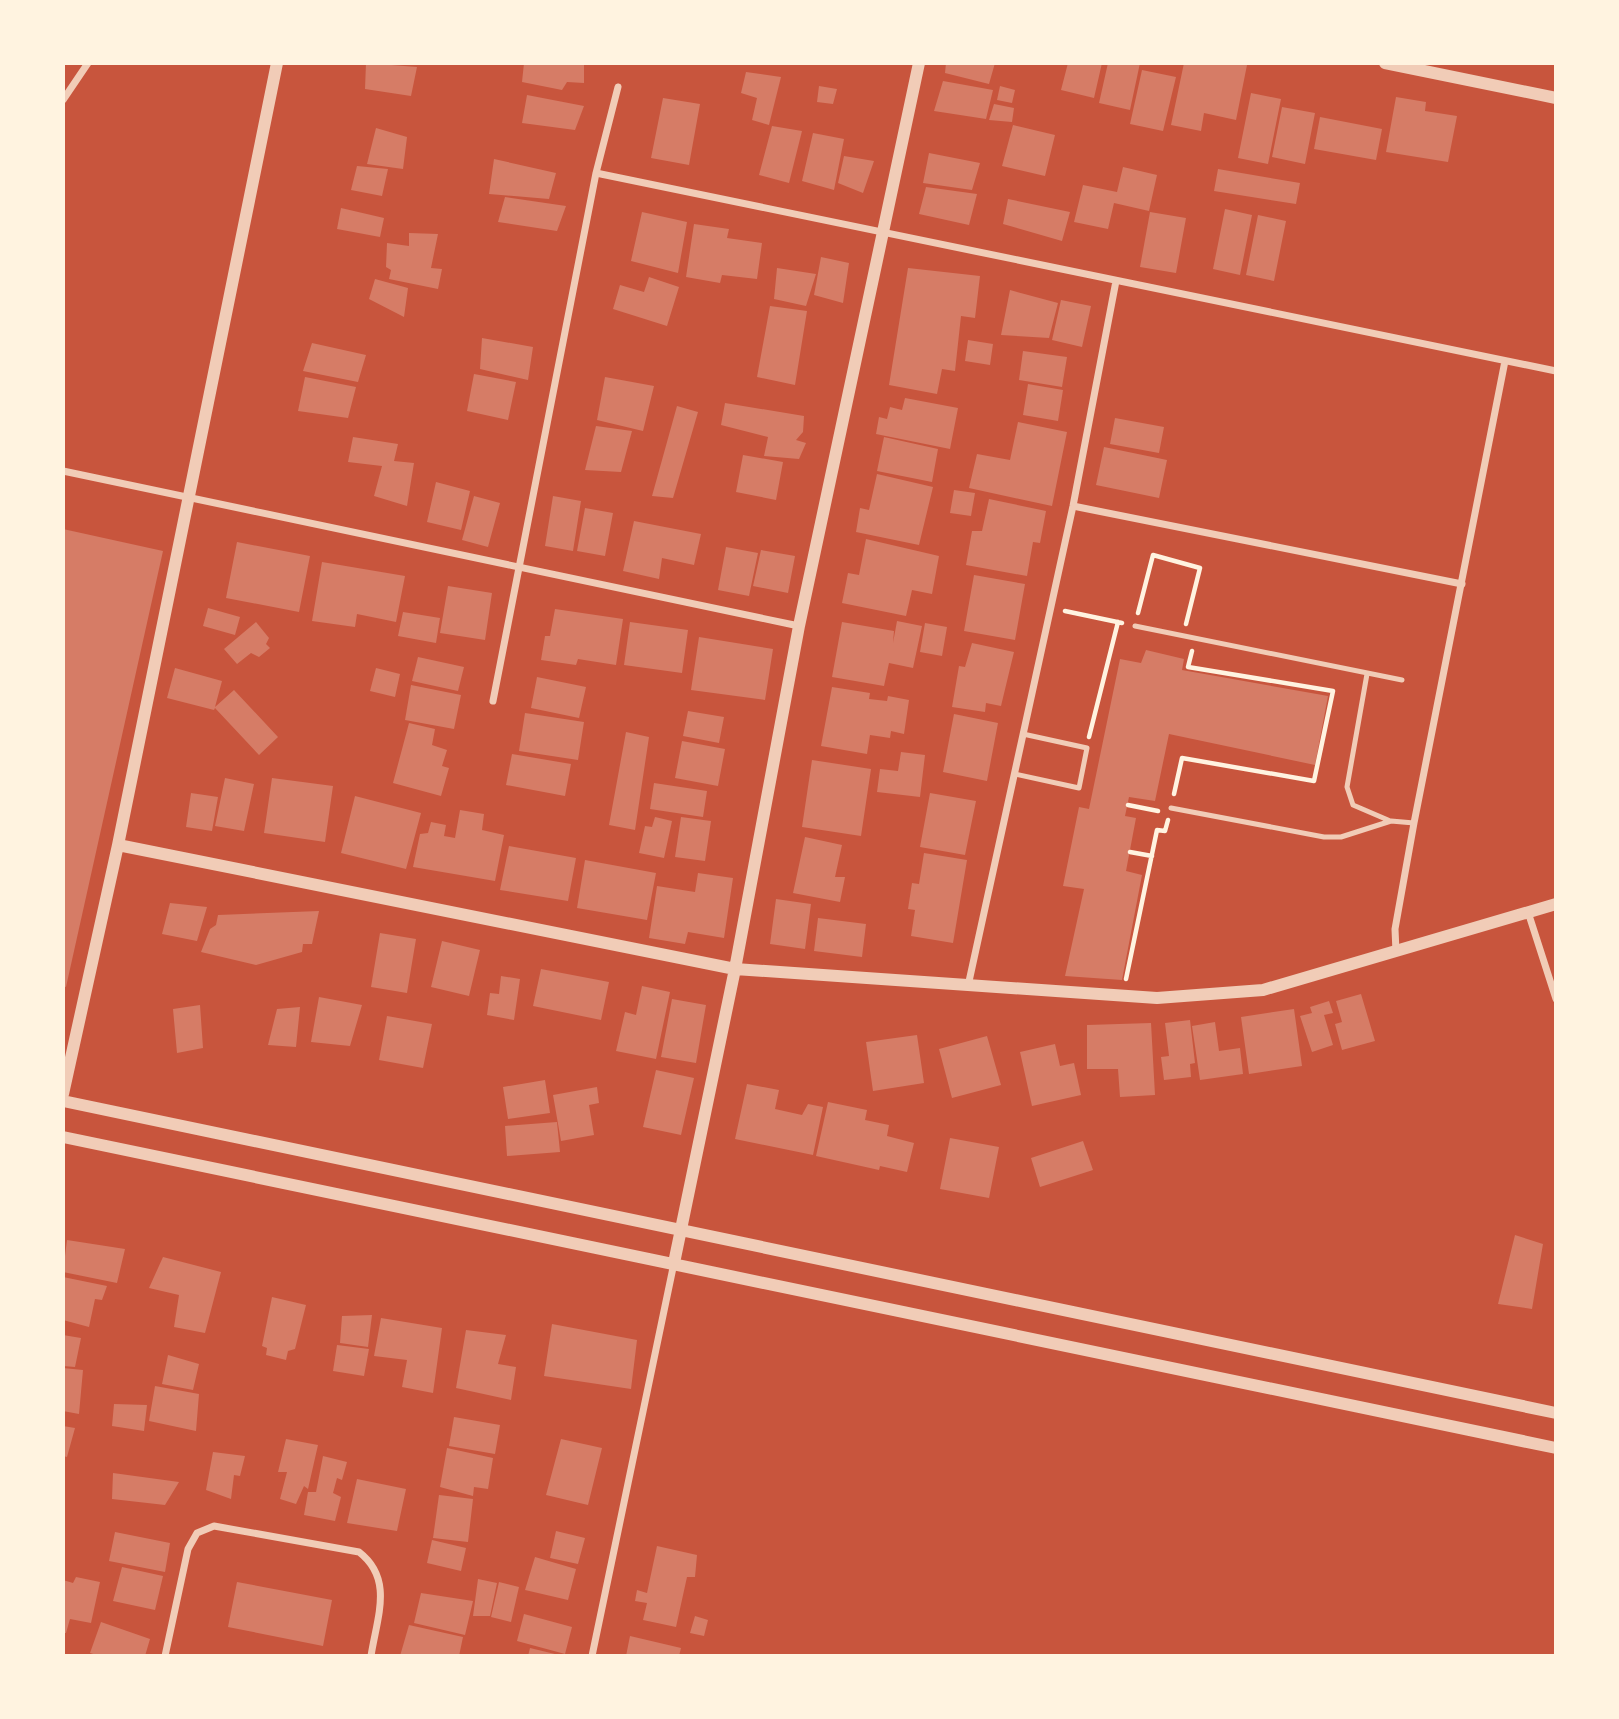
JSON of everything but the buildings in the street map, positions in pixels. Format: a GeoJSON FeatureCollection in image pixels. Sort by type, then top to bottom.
{"type":"FeatureCollection","features":[{"type":"Feature","properties":{"kind":"street"},"geometry":{"type":"LineString","coordinates":[[63,100],[88,63]]}},
{"type":"Feature","properties":{"kind":"street"},"geometry":{"type":"LineString","coordinates":[[63,1094],[118,845],[277,63]]}},
{"type":"Feature","properties":{"kind":"street"},"geometry":{"type":"LineString","coordinates":[[592,1656],[735,969],[799,626],[885,233],[919,63]]}},
{"type":"Feature","properties":{"kind":"street"},"geometry":{"type":"LineString","coordinates":[[1385,63],[1556,98]]}},
{"type":"Feature","properties":{"kind":"street"},"geometry":{"type":"LineString","coordinates":[[494,701],[596,173],[618,87]]}},
{"type":"Feature","properties":{"kind":"street"},"geometry":{"type":"LineString","coordinates":[[596,173],[1556,371]]}},
{"type":"Feature","properties":{"kind":"street"},"geometry":{"type":"LineString","coordinates":[[968,986],[1073,506],[1116,281]]}},
{"type":"Feature","properties":{"kind":"street"},"geometry":{"type":"LineString","coordinates":[[1396,953],[1395,929],[1414,823],[1505,361]]}},
{"type":"Feature","properties":{"kind":"street"},"geometry":{"type":"LineString","coordinates":[[63,471],[799,626]]}},
{"type":"Feature","properties":{"kind":"street"},"geometry":{"type":"LineString","coordinates":[[1073,506],[1462,584]]}},
{"type":"Feature","properties":{"kind":"street"},"geometry":{"type":"LineString","coordinates":[[118,845],[735,969],[1146,998],[1263,990],[1556,904]]}},
{"type":"Feature","properties":{"kind":"street"},"geometry":{"type":"LineString","coordinates":[[1528,912],[1556,999]]}},
{"type":"Feature","properties":{"kind":"street"},"geometry":{"type":"LineString","coordinates":[[63,1101],[681,1228],[1556,1413]]}},
{"type":"Feature","properties":{"kind":"street"},"geometry":{"type":"LineString","coordinates":[[63,1137],[1556,1448]]}},
{"type":"Feature","properties":{"kind":"street"},"geometry":{"type":"LineString","coordinates":[[165,1656],[188,1549],[197,1533],[214,1526],[359,1552],[374,1563],[382,1585],[370,1656]]}},
{"type":"Feature","properties":{"kind":"lane"},"geometry":{"type":"LineString","coordinates":[[1135,626],[1402,680]]}},
{"type":"Feature","properties":{"kind":"lane"},"geometry":{"type":"LineString","coordinates":[[1367,674],[1347,787],[1353,805],[1370,815],[1391,821],[1414,823]]}},
{"type":"Feature","properties":{"kind":"lane"},"geometry":{"type":"LineString","coordinates":[[1015,774],[1079,788],[1087,748],[1023,734]]}},
{"type":"Feature","properties":{"kind":"lane"},"geometry":{"type":"LineString","coordinates":[[1170,810],[1324,837],[1341,836],[1391,821]]}},
{"type":"Feature","properties":{"kind":"path"},"geometry":{"type":"LineString","coordinates":[[1061,610],[1135,626],[1153,555],[1200,568],[1183,636]]}},
{"type":"Feature","properties":{"kind":"path"},"geometry":{"type":"LineString","coordinates":[[1087,748],[1118,622]]}},
{"type":"Feature","properties":{"kind":"path"},"geometry":{"type":"LineString","coordinates":[[1128,805],[1170,810],[1182,758],[1314,781],[1333,691],[1188,667],[1194,638]]}},
{"type":"Feature","properties":{"kind":"path"},"geometry":{"type":"LineString","coordinates":[[1125,983],[1157,830]]}},
{"type":"Feature","properties":{"kind":"path"},"geometry":{"type":"LineString","coordinates":[[1130,852],[1152,856]]}}]}
